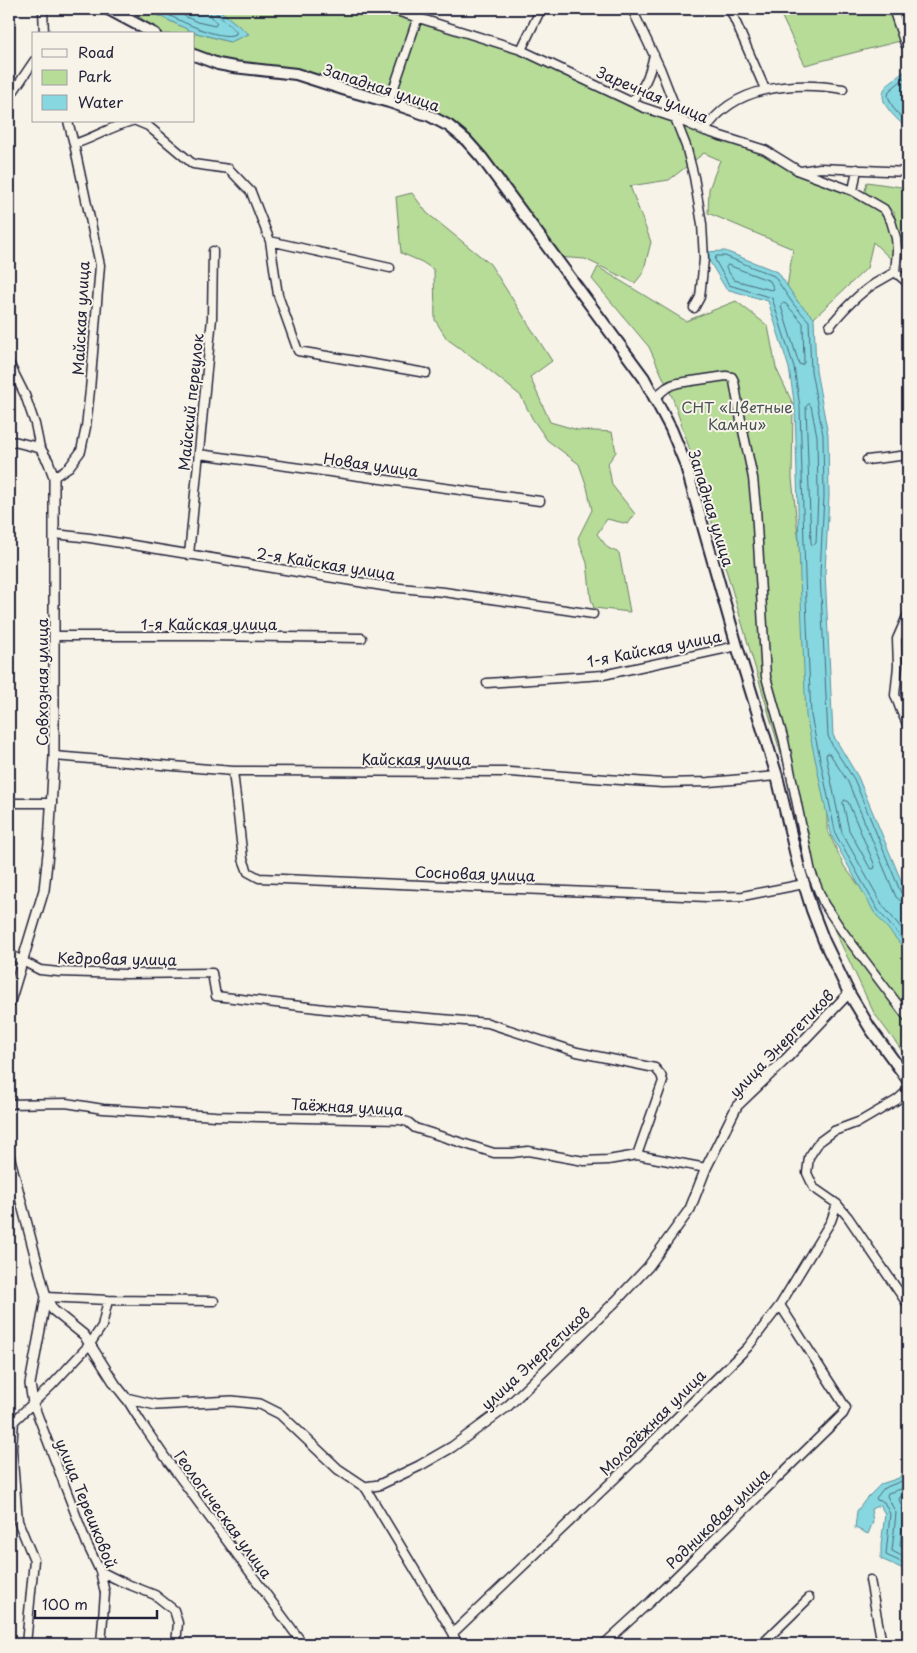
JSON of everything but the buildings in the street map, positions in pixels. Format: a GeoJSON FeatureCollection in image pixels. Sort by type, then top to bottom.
{"type":"FeatureCollection","features":[{"type":"Feature","properties":{"kind":"main road"},"geometry":{"type":"LineString","coordinates":[[108,9],[151,32]]}},
{"type":"Feature","properties":{"kind":"main road","name":"Западная улица"},"geometry":{"type":"LineString","coordinates":[[195,55],[218,64],[234,67],[296,74],[389,102],[449,126],[466,140],[482,158],[644,378],[671,429],[685,464],[737,646],[777,776],[804,884],[824,941],[849,994],[870,1028],[908,1080]]}},
{"type":"Feature","properties":{"kind":"street"},"geometry":{"type":"LineString","coordinates":[[43,9],[44,32]]}},
{"type":"Feature","properties":{"kind":"street","name":"Заречная улица"},"geometry":{"type":"LineString","coordinates":[[390,9],[522,50],[632,102],[705,131],[765,150],[799,172],[853,191],[884,210],[890,221],[896,238],[895,272]]}},
{"type":"Feature","properties":{"kind":"street"},"geometry":{"type":"LineString","coordinates":[[522,50],[540,9]]}},
{"type":"Feature","properties":{"kind":"street"},"geometry":{"type":"LineString","coordinates":[[632,9],[654,55],[674,104],[675,118],[694,177],[702,224],[704,259],[700,297],[694,308]]}},
{"type":"Feature","properties":{"kind":"street"},"geometry":{"type":"LineString","coordinates":[[730,9],[765,89]]}},
{"type":"Feature","properties":{"kind":"street"},"geometry":{"type":"LineString","coordinates":[[893,9],[905,44],[908,44]]}},
{"type":"Feature","properties":{"kind":"street"},"geometry":{"type":"LineString","coordinates":[[389,102],[418,17]]}},
{"type":"Feature","properties":{"kind":"street"},"geometry":{"type":"LineString","coordinates":[[632,102],[644,86],[650,73],[654,55]]}},
{"type":"Feature","properties":{"kind":"street"},"geometry":{"type":"LineString","coordinates":[[9,98],[32,64]]}},
{"type":"Feature","properties":{"kind":"street"},"geometry":{"type":"LineString","coordinates":[[705,131],[711,121],[728,107],[746,96],[765,89],[824,86],[843,89]]}},
{"type":"Feature","properties":{"kind":"street","name":"Майская улица"},"geometry":{"type":"LineString","coordinates":[[54,478],[69,467],[81,451],[90,390],[100,265],[68,122]]}},
{"type":"Feature","properties":{"kind":"street"},"geometry":{"type":"LineString","coordinates":[[74,144],[128,122]]}},
{"type":"Feature","properties":{"kind":"street"},"geometry":{"type":"LineString","coordinates":[[138,122],[148,126],[193,164],[229,169],[251,192],[270,241],[278,295],[298,351],[426,374]]}},
{"type":"Feature","properties":{"kind":"street"},"geometry":{"type":"LineString","coordinates":[[799,172],[820,168],[908,172]]}},
{"type":"Feature","properties":{"kind":"street"},"geometry":{"type":"LineString","coordinates":[[853,191],[856,169]]}},
{"type":"Feature","properties":{"kind":"street"},"geometry":{"type":"LineString","coordinates":[[270,241],[390,268]]}},
{"type":"Feature","properties":{"kind":"street","name":"Майский переулок"},"geometry":{"type":"LineString","coordinates":[[189,554],[212,318],[213,251]]}},
{"type":"Feature","properties":{"kind":"street"},"geometry":{"type":"LineString","coordinates":[[830,326],[852,301],[873,284],[895,272],[908,283]]}},
{"type":"Feature","properties":{"kind":"street","name":"Совхозная улица"},"geometry":{"type":"LineString","coordinates":[[9,363],[25,395],[35,424],[40,448],[48,461],[54,478],[55,534],[54,756],[50,844],[44,890],[9,1005]]}},
{"type":"Feature","properties":{"kind":"street"},"geometry":{"type":"LineString","coordinates":[[656,398],[671,384],[726,376],[732,377],[734,381],[756,501],[766,678],[784,741],[811,872],[824,904],[908,1018]]}},
{"type":"Feature","properties":{"kind":"street"},"geometry":{"type":"LineString","coordinates":[[9,442],[40,448]]}},
{"type":"Feature","properties":{"kind":"street","name":"Новая улица"},"geometry":{"type":"LineString","coordinates":[[199,454],[540,502]]}},
{"type":"Feature","properties":{"kind":"street"},"geometry":{"type":"LineString","coordinates":[[867,460],[908,455]]}},
{"type":"Feature","properties":{"kind":"street","name":"2-я Кайская улица"},"geometry":{"type":"LineString","coordinates":[[55,534],[90,538],[389,587],[444,592],[593,614]]}},
{"type":"Feature","properties":{"kind":"street"},"geometry":{"type":"LineString","coordinates":[[908,614],[896,639],[898,666],[896,695],[908,726]]}},
{"type":"Feature","properties":{"kind":"street","name":"1-я Кайская улица"},"geometry":{"type":"LineString","coordinates":[[55,636],[362,638]]}},
{"type":"Feature","properties":{"kind":"street","name":"1-я Кайская улица"},"geometry":{"type":"LineString","coordinates":[[487,683],[604,675],[737,646]]}},
{"type":"Feature","properties":{"kind":"street","name":"Кайская улица"},"geometry":{"type":"LineString","coordinates":[[54,756],[233,771],[510,772],[662,783],[709,782],[777,776]]}},
{"type":"Feature","properties":{"kind":"street","name":"Сосновая улица"},"geometry":{"type":"LineString","coordinates":[[233,771],[243,859],[248,872],[259,878],[707,897],[742,896],[804,884]]}},
{"type":"Feature","properties":{"kind":"street"},"geometry":{"type":"LineString","coordinates":[[9,803],[52,803]]}},
{"type":"Feature","properties":{"kind":"street","name":"Кедровая улица"},"geometry":{"type":"LineString","coordinates":[[9,954],[40,970],[59,972],[126,974],[212,973],[216,996],[325,1009],[488,1024],[578,1052],[655,1068],[663,1081],[637,1155]]}},
{"type":"Feature","properties":{"kind":"street","name":"улица Энергетиков"},"geometry":{"type":"LineString","coordinates":[[365,1487],[379,1485],[419,1466],[452,1447],[508,1406],[616,1301],[648,1267],[690,1208],[706,1168],[737,1106],[849,994]]}},
{"type":"Feature","properties":{"kind":"street"},"geometry":{"type":"LineString","coordinates":[[908,1090],[897,1100],[861,1121],[834,1131],[819,1142],[809,1157],[807,1173],[814,1188],[837,1204],[848,1217],[908,1305]]}},
{"type":"Feature","properties":{"kind":"street","name":"Таёжная улица"},"geometry":{"type":"LineString","coordinates":[[9,1104],[66,1103],[103,1109],[215,1116],[400,1120],[424,1130],[494,1152],[512,1153],[528,1151],[584,1161],[608,1160],[637,1155],[706,1168]]}},
{"type":"Feature","properties":{"kind":"street"},"geometry":{"type":"LineString","coordinates":[[9,1155],[46,1297],[53,1310],[84,1335],[126,1398],[156,1405],[232,1401],[260,1404],[280,1414],[338,1469],[365,1487],[453,1633],[457,1644]]}},
{"type":"Feature","properties":{"kind":"street","name":"Молодёжная улица"},"geometry":{"type":"LineString","coordinates":[[453,1633],[628,1466],[748,1347],[780,1305],[830,1221],[837,1204]]}},
{"type":"Feature","properties":{"kind":"street"},"geometry":{"type":"LineString","coordinates":[[46,1297],[108,1300],[214,1301]]}},
{"type":"Feature","properties":{"kind":"street"},"geometry":{"type":"LineString","coordinates":[[33,1403],[30,1384],[46,1297]]}},
{"type":"Feature","properties":{"kind":"street"},"geometry":{"type":"LineString","coordinates":[[26,1644],[34,1560],[18,1521],[11,1421],[33,1403],[90,1344],[102,1326],[108,1300]]}},
{"type":"Feature","properties":{"kind":"street","name":"Родниковая улица"},"geometry":{"type":"LineString","coordinates":[[604,1644],[651,1601],[843,1414],[846,1408],[780,1305]]}},
{"type":"Feature","properties":{"kind":"street","name":"Геологическая улица"},"geometry":{"type":"LineString","coordinates":[[126,1398],[162,1452],[303,1644]]}},
{"type":"Feature","properties":{"kind":"street","name":"улица Терешковой"},"geometry":{"type":"LineString","coordinates":[[33,1403],[87,1544],[100,1571],[105,1592],[101,1644]]}},
{"type":"Feature","properties":{"kind":"street"},"geometry":{"type":"LineString","coordinates":[[9,1521],[18,1521]]}},
{"type":"Feature","properties":{"kind":"street"},"geometry":{"type":"LineString","coordinates":[[100,1571],[156,1595],[174,1610],[178,1623],[176,1644]]}},
{"type":"Feature","properties":{"kind":"street"},"geometry":{"type":"LineString","coordinates":[[870,1580],[882,1644]]}},
{"type":"Feature","properties":{"kind":"street"},"geometry":{"type":"LineString","coordinates":[[762,1644],[809,1598]]}},
{"type":"Feature","properties":{"kind":"green space"},"geometry":{"type":"Polygon","coordinates":[[[130,9],[145,9],[193,32],[159,32],[130,9]]]}},
{"type":"Feature","properties":{"kind":"green space"},"geometry":{"type":"Polygon","coordinates":[[[218,9],[390,9],[521,50],[642,107],[765,150],[799,171],[868,199],[891,221],[896,264],[873,242],[867,268],[814,318],[798,302],[787,287],[793,249],[708,213],[709,189],[720,160],[704,153],[669,180],[630,186],[651,242],[643,273],[635,283],[585,259],[556,257],[482,158],[449,126],[346,90],[195,55],[195,33],[230,42],[248,34],[218,9]]]}},
{"type":"Feature","properties":{"kind":"green space"},"geometry":{"type":"Polygon","coordinates":[[[778,9],[908,9],[908,39],[805,65],[778,9]]]}},
{"type":"Feature","properties":{"kind":"green space"},"geometry":{"type":"Polygon","coordinates":[[[867,182],[908,188],[908,248],[899,245],[894,212],[864,195],[867,182]]]}},
{"type":"Feature","properties":{"kind":"green space"},"geometry":{"type":"Polygon","coordinates":[[[412,193],[427,213],[490,264],[552,361],[530,377],[550,422],[578,430],[612,432],[616,452],[608,463],[612,485],[635,514],[628,524],[607,519],[597,534],[608,548],[619,553],[630,612],[594,608],[591,599],[587,563],[578,538],[592,510],[579,464],[547,440],[532,418],[521,396],[447,339],[435,320],[434,270],[422,262],[401,253],[396,197],[412,193]]]}},
{"type":"Feature","properties":{"kind":"green space","name":"СНТ «Цветные Камни»"},"geometry":{"type":"Polygon","coordinates":[[[598,267],[686,321],[736,301],[768,326],[776,368],[793,404],[792,478],[827,806],[827,829],[844,866],[908,950],[908,1059],[874,1013],[814,887],[791,788],[697,472],[673,399],[649,347],[592,279],[598,267]]]}},
{"type":"Feature","properties":{"kind":"water"},"geometry":{"type":"Polygon","coordinates":[[[145,9],[218,9],[249,34],[230,42],[193,32],[145,9]]]}},
{"type":"Feature","properties":{"kind":"water"},"geometry":{"type":"Polygon","coordinates":[[[908,70],[908,123],[902,124],[888,109],[883,95],[884,90],[893,80],[908,70]]]}},
{"type":"Feature","properties":{"kind":"water"},"geometry":{"type":"Polygon","coordinates":[[[725,251],[778,272],[798,302],[814,318],[816,371],[828,435],[829,496],[825,573],[833,735],[858,777],[908,897],[908,953],[874,912],[832,837],[806,716],[795,408],[789,368],[768,301],[726,289],[704,252],[725,251]]]}},
{"type":"Feature","properties":{"kind":"water"},"geometry":{"type":"Polygon","coordinates":[[[908,1462],[908,1571],[881,1559],[885,1514],[880,1505],[871,1509],[873,1522],[868,1534],[855,1528],[857,1511],[866,1499],[881,1484],[899,1478],[908,1462]]]}}]}
